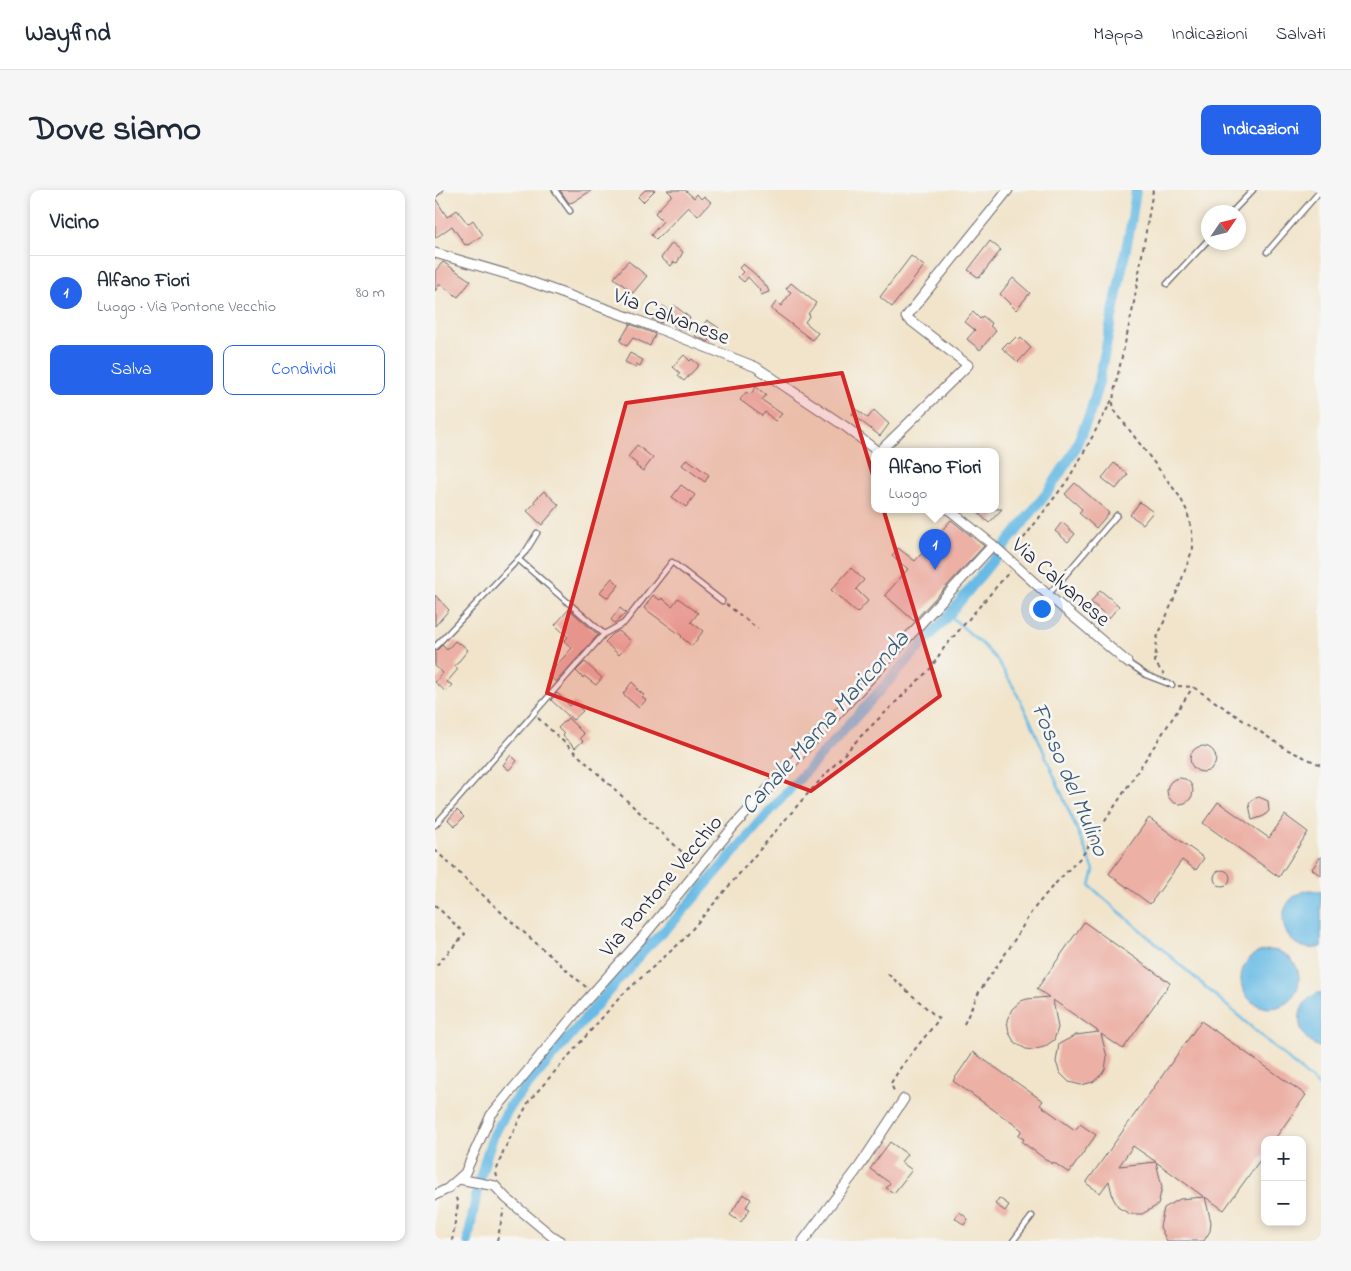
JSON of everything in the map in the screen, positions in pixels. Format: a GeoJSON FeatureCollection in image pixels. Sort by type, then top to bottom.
{"type":"FeatureCollection","features":[{"type":"Feature","properties":{"kind":"street"},"geometry":{"type":"LineString","coordinates":[[881,448],[968,365],[906,317],[1008,190]]}},
{"type":"Feature","properties":{"kind":"street","name":"Via Calvanese"},"geometry":{"type":"LineString","coordinates":[[435,253],[520,278],[634,319],[756,367],[874,448]]}},
{"type":"Feature","properties":{"kind":"street","name":"Via Calvanese"},"geometry":{"type":"LineString","coordinates":[[953,513],[994,546],[1127,662]]}},
{"type":"Feature","properties":{"kind":"street","name":"Via Pontone Vecchio"},"geometry":{"type":"LineString","coordinates":[[435,1195],[459,1182],[491,1115],[593,993],[643,937],[740,819],[994,546]]}},
{"type":"Feature","properties":{"kind":"street"},"geometry":{"type":"LineString","coordinates":[[803,1241],[859,1167],[904,1099]]}},
{"type":"Feature","properties":{"kind":"street"},"geometry":{"type":"LineString","coordinates":[[459,1182],[497,1184],[506,1198],[560,1241]]}},
{"type":"Feature","properties":{"kind":"lane"},"geometry":{"type":"LineString","coordinates":[[435,194],[440,190]]}},
{"type":"Feature","properties":{"kind":"lane"},"geometry":{"type":"LineString","coordinates":[[555,190],[571,211]]}},
{"type":"Feature","properties":{"kind":"lane"},"geometry":{"type":"LineString","coordinates":[[1239,205],[1253,190]]}},
{"type":"Feature","properties":{"kind":"lane"},"geometry":{"type":"LineString","coordinates":[[1267,252],[1321,190]]}},
{"type":"Feature","properties":{"kind":"lane"},"geometry":{"type":"LineString","coordinates":[[1167,284],[1201,248]]}},
{"type":"Feature","properties":{"kind":"lane"},"geometry":{"type":"LineString","coordinates":[[1048,595],[1117,515]]}},
{"type":"Feature","properties":{"kind":"lane"},"geometry":{"type":"LineString","coordinates":[[435,647],[526,551],[537,533]]}},
{"type":"Feature","properties":{"kind":"lane"},"geometry":{"type":"LineString","coordinates":[[518,559],[604,634]]}},
{"type":"Feature","properties":{"kind":"lane"},"geometry":{"type":"LineString","coordinates":[[435,825],[604,634],[624,623],[672,562],[722,601]]}},
{"type":"Feature","properties":{"kind":"lane"},"geometry":{"type":"LineString","coordinates":[[1127,662],[1146,675],[1172,685]]}},
{"type":"Feature","properties":{"kind":"lane"},"geometry":{"type":"LineString","coordinates":[[1013,1241],[1032,1216]]}},
{"type":"Feature","properties":{"kind":"path"},"geometry":{"type":"LineString","coordinates":[[1153,190],[1133,308],[1113,404],[1115,411],[1180,497],[1187,511],[1192,532],[1193,548],[1157,638],[1155,663],[1172,685],[1193,687],[1286,749],[1321,765]]}},
{"type":"Feature","properties":{"kind":"path"},"geometry":{"type":"LineString","coordinates":[[497,1184],[496,1172],[503,1152],[529,1101],[622,995],[682,941],[803,799],[883,713],[931,668],[943,649],[965,624],[1067,481],[1113,398]]}},
{"type":"Feature","properties":{"kind":"path"},"geometry":{"type":"LineString","coordinates":[[722,601],[758,628]]}},
{"type":"Feature","properties":{"kind":"path"},"geometry":{"type":"LineString","coordinates":[[963,1024],[979,992],[1032,911],[1082,856],[1193,687]]}},
{"type":"Feature","properties":{"kind":"path"},"geometry":{"type":"LineString","coordinates":[[534,715],[699,868]]}},
{"type":"Feature","properties":{"kind":"path"},"geometry":{"type":"LineString","coordinates":[[435,850],[503,914],[593,993]]}},
{"type":"Feature","properties":{"kind":"path"},"geometry":{"type":"LineString","coordinates":[[435,905],[465,934],[435,967]]}},
{"type":"Feature","properties":{"kind":"path"},"geometry":{"type":"LineString","coordinates":[[888,974],[939,1018],[891,1083],[893,1089],[904,1099]]}},
{"type":"Feature","properties":{"kind":"path"},"geometry":{"type":"LineString","coordinates":[[452,1241],[458,1204],[459,1182]]}},
{"type":"Feature","properties":{"kind":"path"},"geometry":{"type":"LineString","coordinates":[[497,1241],[506,1198]]}},
{"type":"Feature","properties":{"kind":"highlighted area"},"geometry":{"type":"Polygon","coordinates":[[[842,373],[940,696],[811,791],[547,693],[626,403],[842,373]]]}},
{"type":"Feature","properties":{"kind":"water"},"geometry":{"type":"Polygon","coordinates":[[[1308,890],[1321,891],[1321,947],[1308,948],[1297,944],[1289,936],[1284,926],[1283,916],[1287,905],[1295,896],[1308,890]]]}},
{"type":"Feature","properties":{"kind":"water"},"geometry":{"type":"Polygon","coordinates":[[[1264,950],[1276,950],[1291,958],[1299,973],[1299,985],[1291,1000],[1276,1008],[1264,1008],[1249,1000],[1241,985],[1241,973],[1249,958],[1264,950]]]}},
{"type":"Feature","properties":{"kind":"water"},"geometry":{"type":"Polygon","coordinates":[[[1321,992],[1321,1048],[1305,1036],[1300,1020],[1301,1011],[1305,1003],[1321,992]]]}},
{"type":"Feature","properties":{"kind":"building"},"geometry":{"type":"Polygon","coordinates":[[[560,190],[592,190],[569,203],[560,190]]]}},
{"type":"Feature","properties":{"kind":"building"},"geometry":{"type":"Polygon","coordinates":[[[645,190],[655,190],[643,202],[638,197],[645,190]]]}},
{"type":"Feature","properties":{"kind":"building"},"geometry":{"type":"Polygon","coordinates":[[[667,190],[685,190],[694,198],[697,194],[701,199],[704,196],[711,202],[698,216],[688,207],[656,240],[651,235],[663,221],[655,213],[672,195],[667,190]]]}},
{"type":"Feature","properties":{"kind":"building"},"geometry":{"type":"Polygon","coordinates":[[[435,198],[447,217],[457,210],[468,224],[473,220],[483,235],[465,245],[452,226],[435,238],[435,198]]]}},
{"type":"Feature","properties":{"kind":"building"},"geometry":{"type":"Polygon","coordinates":[[[990,241],[1001,250],[979,278],[968,270],[990,241]]]}},
{"type":"Feature","properties":{"kind":"building"},"geometry":{"type":"Polygon","coordinates":[[[672,243],[683,252],[677,263],[674,262],[671,266],[661,258],[672,243]]]}},
{"type":"Feature","properties":{"kind":"building"},"geometry":{"type":"Polygon","coordinates":[[[911,256],[924,266],[892,307],[880,297],[911,256]]]}},
{"type":"Feature","properties":{"kind":"building"},"geometry":{"type":"Polygon","coordinates":[[[628,261],[647,276],[633,293],[614,278],[628,261]]]}},
{"type":"Feature","properties":{"kind":"building"},"geometry":{"type":"Polygon","coordinates":[[[443,262],[471,281],[458,297],[440,284],[435,291],[435,271],[443,262]]]}},
{"type":"Feature","properties":{"kind":"building"},"geometry":{"type":"Polygon","coordinates":[[[743,264],[755,274],[769,292],[761,295],[759,289],[748,277],[744,282],[738,277],[743,272],[739,268],[743,264]]]}},
{"type":"Feature","properties":{"kind":"building"},"geometry":{"type":"Polygon","coordinates":[[[1013,278],[1030,293],[1016,310],[1000,294],[1013,278]]]}},
{"type":"Feature","properties":{"kind":"building"},"geometry":{"type":"Polygon","coordinates":[[[791,283],[816,303],[805,322],[818,333],[812,340],[771,309],[776,302],[781,306],[791,292],[786,289],[791,283]]]}},
{"type":"Feature","properties":{"kind":"building"},"geometry":{"type":"Polygon","coordinates":[[[674,305],[690,318],[680,330],[665,318],[661,323],[652,319],[663,306],[670,311],[674,305]]]}},
{"type":"Feature","properties":{"kind":"building"},"geometry":{"type":"Polygon","coordinates":[[[973,312],[980,319],[983,316],[992,324],[990,326],[996,331],[980,350],[967,339],[975,330],[965,322],[973,312]]]}},
{"type":"Feature","properties":{"kind":"building"},"geometry":{"type":"Polygon","coordinates":[[[707,320],[719,328],[708,342],[695,336],[707,320]]]}},
{"type":"Feature","properties":{"kind":"building"},"geometry":{"type":"Polygon","coordinates":[[[630,324],[655,334],[650,346],[633,338],[627,346],[620,341],[630,324]]]}},
{"type":"Feature","properties":{"kind":"building"},"geometry":{"type":"Polygon","coordinates":[[[1016,337],[1019,340],[1021,338],[1031,348],[1018,362],[1002,348],[1016,337]]]}},
{"type":"Feature","properties":{"kind":"building"},"geometry":{"type":"Polygon","coordinates":[[[630,353],[643,360],[640,366],[636,364],[635,367],[625,362],[630,353]]]}},
{"type":"Feature","properties":{"kind":"building"},"geometry":{"type":"Polygon","coordinates":[[[684,355],[690,361],[692,359],[699,365],[684,381],[678,376],[680,373],[673,367],[684,355]]]}},
{"type":"Feature","properties":{"kind":"building"},"geometry":{"type":"Polygon","coordinates":[[[756,387],[766,395],[762,400],[782,414],[775,421],[765,412],[762,416],[740,400],[746,392],[750,395],[756,387]]]}},
{"type":"Feature","properties":{"kind":"building"},"geometry":{"type":"Polygon","coordinates":[[[856,409],[868,418],[874,410],[889,424],[880,436],[852,414],[856,409]]]}},
{"type":"Feature","properties":{"kind":"building"},"geometry":{"type":"Polygon","coordinates":[[[637,445],[653,458],[643,471],[628,457],[637,445]]]}},
{"type":"Feature","properties":{"kind":"building"},"geometry":{"type":"Polygon","coordinates":[[[687,459],[709,475],[705,482],[682,465],[687,459]]]}},
{"type":"Feature","properties":{"kind":"building"},"geometry":{"type":"Polygon","coordinates":[[[1114,463],[1128,474],[1116,489],[1102,478],[1114,463]]]}},
{"type":"Feature","properties":{"kind":"building"},"geometry":{"type":"Polygon","coordinates":[[[1075,483],[1109,513],[1096,528],[1079,513],[1082,509],[1065,494],[1075,483]]]}},
{"type":"Feature","properties":{"kind":"building"},"geometry":{"type":"Polygon","coordinates":[[[681,485],[695,495],[686,507],[672,497],[681,485]]]}},
{"type":"Feature","properties":{"kind":"building"},"geometry":{"type":"Polygon","coordinates":[[[544,491],[559,505],[542,525],[527,511],[544,491]]]}},
{"type":"Feature","properties":{"kind":"building"},"geometry":{"type":"Polygon","coordinates":[[[1140,502],[1153,512],[1143,524],[1130,515],[1140,502]]]}},
{"type":"Feature","properties":{"kind":"building"},"geometry":{"type":"Polygon","coordinates":[[[978,513],[998,513],[989,523],[978,513]]]}},
{"type":"Feature","properties":{"kind":"building"},"geometry":{"type":"Polygon","coordinates":[[[951,520],[984,546],[914,621],[885,595],[908,569],[892,556],[898,548],[915,561],[951,520]]]}},
{"type":"Feature","properties":{"kind":"building"},"geometry":{"type":"Polygon","coordinates":[[[1062,522],[1075,534],[1068,542],[1055,531],[1062,522]]]}},
{"type":"Feature","properties":{"kind":"building"},"geometry":{"type":"Polygon","coordinates":[[[851,568],[864,580],[856,589],[868,601],[857,613],[831,590],[851,568]]]}},
{"type":"Feature","properties":{"kind":"building"},"geometry":{"type":"Polygon","coordinates":[[[612,578],[619,585],[608,598],[600,592],[612,578]]]}},
{"type":"Feature","properties":{"kind":"building"},"geometry":{"type":"Polygon","coordinates":[[[1100,590],[1119,606],[1109,618],[1091,602],[1100,590]]]}},
{"type":"Feature","properties":{"kind":"building"},"geometry":{"type":"Polygon","coordinates":[[[435,595],[449,610],[435,626],[435,595]]]}},
{"type":"Feature","properties":{"kind":"building"},"geometry":{"type":"Polygon","coordinates":[[[653,595],[660,600],[662,598],[672,606],[678,598],[698,613],[691,622],[703,631],[692,646],[682,636],[644,608],[653,595]]]}},
{"type":"Feature","properties":{"kind":"building"},"geometry":{"type":"Polygon","coordinates":[[[620,608],[626,613],[615,623],[611,620],[620,608]]]}},
{"type":"Feature","properties":{"kind":"building"},"geometry":{"type":"Polygon","coordinates":[[[569,609],[598,635],[556,682],[548,675],[572,648],[564,641],[568,637],[555,625],[569,609]]]}},
{"type":"Feature","properties":{"kind":"building"},"geometry":{"type":"Polygon","coordinates":[[[619,631],[631,641],[619,655],[605,642],[619,631]]]}},
{"type":"Feature","properties":{"kind":"building"},"geometry":{"type":"Polygon","coordinates":[[[455,641],[468,650],[455,666],[458,669],[447,682],[452,685],[446,692],[435,682],[443,673],[435,666],[435,652],[442,645],[447,650],[455,641]]]}},
{"type":"Feature","properties":{"kind":"building"},"geometry":{"type":"Polygon","coordinates":[[[585,662],[602,678],[596,685],[584,676],[583,678],[576,671],[585,662]]]}},
{"type":"Feature","properties":{"kind":"building"},"geometry":{"type":"Polygon","coordinates":[[[632,682],[646,700],[639,708],[623,694],[632,682]]]}},
{"type":"Feature","properties":{"kind":"building"},"geometry":{"type":"Polygon","coordinates":[[[557,693],[570,706],[574,702],[583,711],[573,720],[551,700],[557,693]]]}},
{"type":"Feature","properties":{"kind":"building"},"geometry":{"type":"Polygon","coordinates":[[[568,718],[584,734],[580,738],[583,741],[575,748],[558,728],[568,718]]]}},
{"type":"Feature","properties":{"kind":"building"},"geometry":{"type":"Polygon","coordinates":[[[1203,746],[1212,750],[1216,759],[1212,768],[1203,772],[1194,768],[1190,759],[1194,750],[1203,746]]]}},
{"type":"Feature","properties":{"kind":"building"},"geometry":{"type":"Polygon","coordinates":[[[511,755],[517,761],[509,770],[503,765],[511,755]]]}},
{"type":"Feature","properties":{"kind":"building"},"geometry":{"type":"Polygon","coordinates":[[[1180,778],[1189,782],[1193,791],[1189,800],[1180,804],[1171,800],[1167,791],[1171,782],[1180,778]]]}},
{"type":"Feature","properties":{"kind":"building"},"geometry":{"type":"Polygon","coordinates":[[[1259,797],[1268,801],[1269,811],[1264,816],[1252,820],[1249,804],[1253,799],[1259,797]]]}},
{"type":"Feature","properties":{"kind":"building"},"geometry":{"type":"Polygon","coordinates":[[[1218,802],[1269,838],[1285,815],[1308,832],[1279,877],[1203,823],[1218,802]]]}},
{"type":"Feature","properties":{"kind":"building"},"geometry":{"type":"Polygon","coordinates":[[[457,810],[464,817],[455,826],[448,820],[457,810]]]}},
{"type":"Feature","properties":{"kind":"building"},"geometry":{"type":"Polygon","coordinates":[[[1149,818],[1204,858],[1196,870],[1182,860],[1150,904],[1109,874],[1149,818]]]}},
{"type":"Feature","properties":{"kind":"building"},"geometry":{"type":"Polygon","coordinates":[[[1321,856],[1321,876],[1312,869],[1321,856]]]}},
{"type":"Feature","properties":{"kind":"building"},"geometry":{"type":"Polygon","coordinates":[[[1222,870],[1230,878],[1222,886],[1214,878],[1222,870]]]}},
{"type":"Feature","properties":{"kind":"building"},"geometry":{"type":"Polygon","coordinates":[[[1084,922],[1170,983],[1123,1049],[1101,1034],[1107,1057],[1105,1069],[1093,1082],[1081,1085],[1069,1082],[1060,1073],[1056,1062],[1059,1044],[1076,1035],[1099,1032],[1053,1000],[1058,1028],[1054,1040],[1044,1047],[1032,1050],[1015,1043],[1009,1033],[1007,1020],[1012,1009],[1021,1001],[1049,997],[1037,989],[1084,922]]]}},
{"type":"Feature","properties":{"kind":"building"},"geometry":{"type":"Polygon","coordinates":[[[1201,1021],[1306,1095],[1277,1136],[1261,1136],[1261,1159],[1224,1210],[1205,1197],[1211,1222],[1210,1231],[1204,1241],[1167,1241],[1160,1227],[1164,1208],[1180,1199],[1204,1197],[1156,1162],[1162,1187],[1158,1205],[1142,1214],[1130,1214],[1119,1208],[1113,1198],[1109,1181],[1100,1193],[1086,1183],[1201,1021]],[[1133,1146],[1119,1166],[1156,1162],[1133,1146]]]}},
{"type":"Feature","properties":{"kind":"building"},"geometry":{"type":"Polygon","coordinates":[[[973,1052],[1043,1101],[1040,1105],[1075,1130],[1080,1124],[1096,1135],[1069,1173],[1053,1162],[1052,1164],[1022,1142],[1024,1139],[1018,1136],[1022,1130],[953,1081],[973,1052]]]}},
{"type":"Feature","properties":{"kind":"building"},"geometry":{"type":"Polygon","coordinates":[[[890,1142],[907,1154],[901,1162],[912,1170],[894,1193],[886,1188],[890,1183],[870,1169],[890,1142]]]}},
{"type":"Feature","properties":{"kind":"building"},"geometry":{"type":"Polygon","coordinates":[[[743,1194],[751,1199],[746,1207],[750,1209],[741,1222],[730,1215],[743,1194]]]}},
{"type":"Feature","properties":{"kind":"building"},"geometry":{"type":"Polygon","coordinates":[[[999,1198],[1009,1205],[1005,1211],[995,1204],[999,1198]]]}},
{"type":"Feature","properties":{"kind":"building"},"geometry":{"type":"Polygon","coordinates":[[[960,1212],[968,1219],[964,1225],[955,1218],[960,1212]]]}},
{"type":"Feature","properties":{"kind":"waterway","name":"Canale Marna Mariconda"},"geometry":{"type":"LineString","coordinates":[[468,1241],[488,1150],[510,1106],[644,950],[675,920],[769,812],[949,615],[1047,493],[1073,453],[1089,416],[1098,386],[1131,224],[1136,190]]}},
{"type":"Feature","properties":{"kind":"waterway","name":"Fosso del Mulino"},"geometry":{"type":"LineString","coordinates":[[949,615],[997,660],[1014,688],[1032,724],[1094,870],[1090,886],[1321,1088]]}},
{"type":"Feature","properties":{"kind":"place","name":"Alfano Fiori"},"geometry":{"type":"Point","coordinates":[935,570]}}]}
